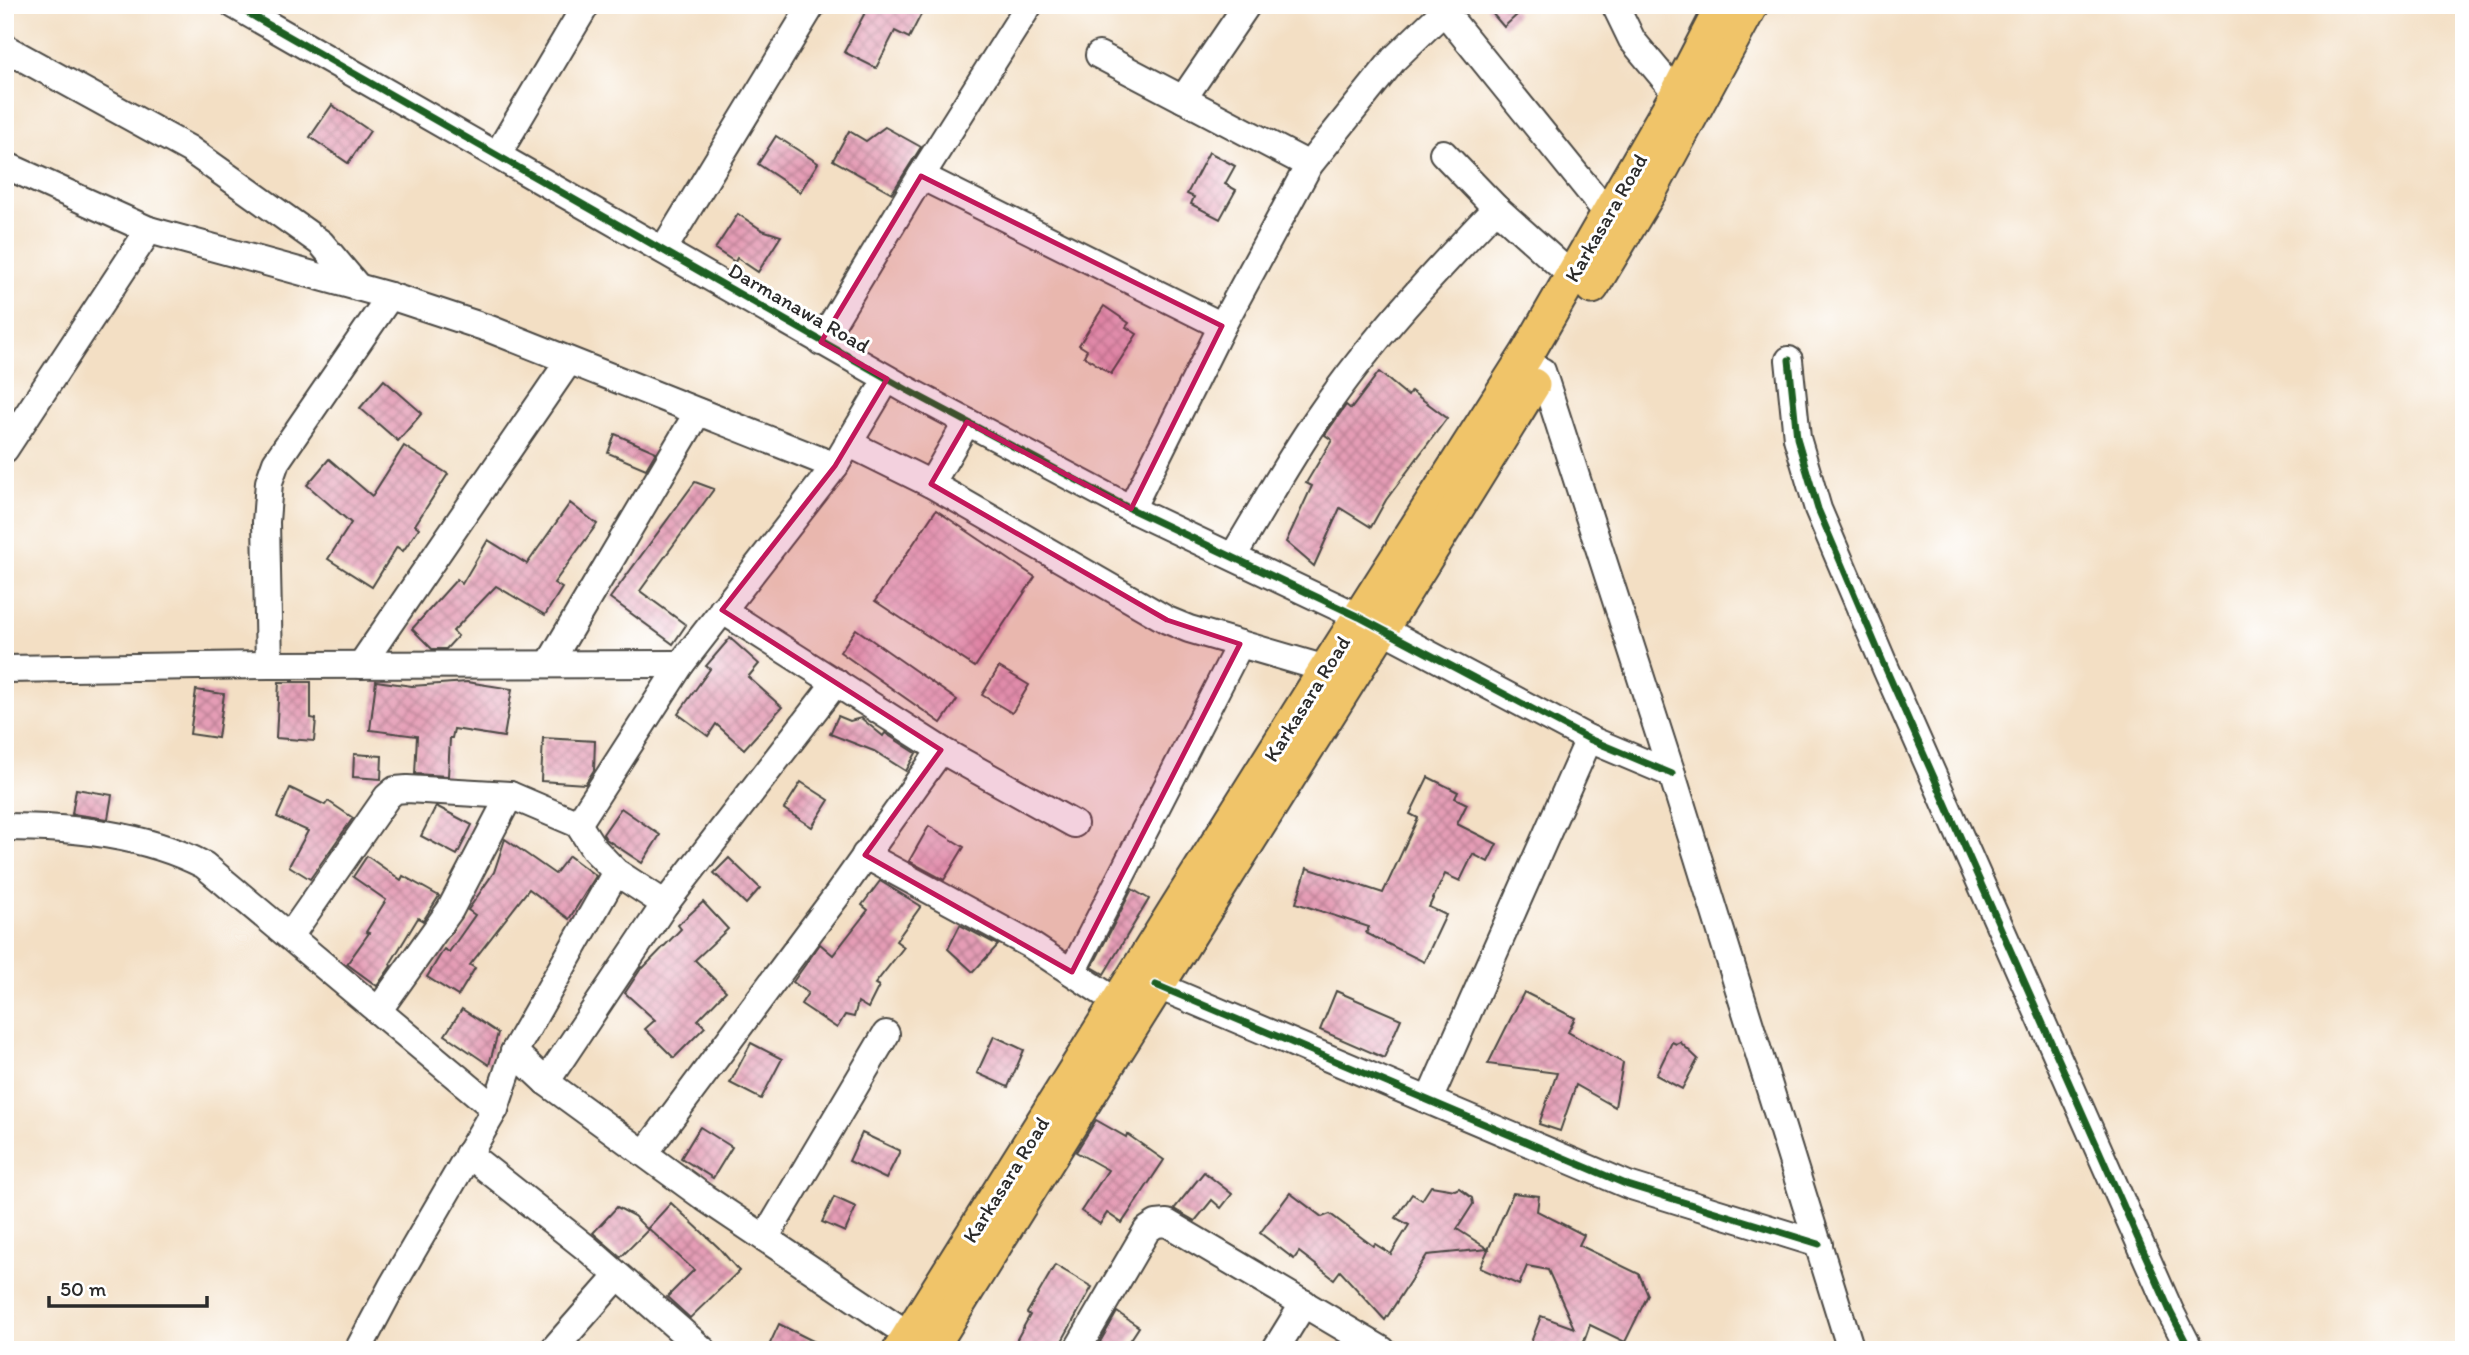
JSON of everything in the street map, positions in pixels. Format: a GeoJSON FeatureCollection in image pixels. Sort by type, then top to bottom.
{"type":"FeatureCollection","features":[{"type":"Feature","properties":{"kind":"main road","name":"Karkasara Road"},"geometry":{"type":"LineString","coordinates":[[913,1345],[1156,985],[1573,277],[1677,94],[1724,5]]}},
{"type":"Feature","properties":{"kind":"main road","name":"Karkasara Road"},"geometry":{"type":"LineString","coordinates":[[948,1296],[1117,1002],[1326,669],[1371,623],[1542,371],[1651,189],[1751,5]]}},
{"type":"Feature","properties":{"kind":"street","name":"Darmanawa Road"},"geometry":{"type":"LineString","coordinates":[[234,5],[821,342],[967,422],[1131,509],[1371,623],[1589,738],[1672,774]]}},
{"type":"Feature","properties":{"kind":"street"},"geometry":{"type":"LineString","coordinates":[[497,155],[586,5]]}},
{"type":"Feature","properties":{"kind":"street"},"geometry":{"type":"LineString","coordinates":[[663,250],[812,5]]}},
{"type":"Feature","properties":{"kind":"street"},"geometry":{"type":"LineString","coordinates":[[821,342],[920,176],[1029,5]]}},
{"type":"Feature","properties":{"kind":"street"},"geometry":{"type":"LineString","coordinates":[[1183,99],[1247,5]]}},
{"type":"Feature","properties":{"kind":"street"},"geometry":{"type":"LineString","coordinates":[[1615,5],[1632,40],[1677,94]]}},
{"type":"Feature","properties":{"kind":"street"},"geometry":{"type":"LineString","coordinates":[[1131,509],[1222,326],[1310,165],[1394,59],[1441,8],[1608,214]]}},
{"type":"Feature","properties":{"kind":"street"},"geometry":{"type":"LineString","coordinates":[[5,48],[189,149],[321,243],[358,287]]}},
{"type":"Feature","properties":{"kind":"street"},"geometry":{"type":"LineString","coordinates":[[1099,55],[1310,165]]}},
{"type":"Feature","properties":{"kind":"street"},"geometry":{"type":"LineString","coordinates":[[1443,153],[1496,208],[1573,277]]}},
{"type":"Feature","properties":{"kind":"street"},"geometry":{"type":"LineString","coordinates":[[5,165],[149,230],[390,296],[489,330],[698,412],[931,484],[1167,620],[1189,629],[1326,669]]}},
{"type":"Feature","properties":{"kind":"street"},"geometry":{"type":"LineString","coordinates":[[920,176],[1222,326]]}},
{"type":"Feature","properties":{"kind":"street"},"geometry":{"type":"LineString","coordinates":[[1233,556],[1318,417],[1344,381],[1410,298],[1496,208]]}},
{"type":"Feature","properties":{"kind":"street"},"geometry":{"type":"LineString","coordinates":[[5,449],[149,230]]}},
{"type":"Feature","properties":{"kind":"street"},"geometry":{"type":"LineString","coordinates":[[269,665],[266,522],[269,482],[276,462],[390,296]]}},
{"type":"Feature","properties":{"kind":"street"},"geometry":{"type":"LineString","coordinates":[[1789,360],[1797,438],[1818,509],[2153,1273],[2190,1350]]}},
{"type":"Feature","properties":{"kind":"street"},"geometry":{"type":"LineString","coordinates":[[361,665],[569,361]]}},
{"type":"Feature","properties":{"kind":"street"},"geometry":{"type":"LineString","coordinates":[[1542,371],[1672,774],[1851,1350]]}},
{"type":"Feature","properties":{"kind":"street"},"geometry":{"type":"LineString","coordinates":[[578,824],[681,664],[841,454],[887,379]]}},
{"type":"Feature","properties":{"kind":"street"},"geometry":{"type":"LineString","coordinates":[[549,664],[698,412]]}},
{"type":"Feature","properties":{"kind":"street"},"geometry":{"type":"LineString","coordinates":[[931,484],[967,422]]}},
{"type":"Feature","properties":{"kind":"street"},"geometry":{"type":"LineString","coordinates":[[722,610],[941,750],[1074,824]]}},
{"type":"Feature","properties":{"kind":"street"},"geometry":{"type":"LineString","coordinates":[[1072,972],[1240,644]]}},
{"type":"Feature","properties":{"kind":"street"},"geometry":{"type":"LineString","coordinates":[[5,669],[681,664]]}},
{"type":"Feature","properties":{"kind":"street"},"geometry":{"type":"LineString","coordinates":[[546,1082],[665,904],[836,682]]}},
{"type":"Feature","properties":{"kind":"street"},"geometry":{"type":"LineString","coordinates":[[1429,1100],[1589,738]]}},
{"type":"Feature","properties":{"kind":"street"},"geometry":{"type":"LineString","coordinates":[[645,1153],[838,894],[941,750]]}},
{"type":"Feature","properties":{"kind":"street"},"geometry":{"type":"LineString","coordinates":[[290,936],[387,797],[395,790],[510,795],[578,824],[594,849],[616,872],[665,904]]}},
{"type":"Feature","properties":{"kind":"street"},"geometry":{"type":"LineString","coordinates":[[378,1011],[450,910],[510,795]]}},
{"type":"Feature","properties":{"kind":"street"},"geometry":{"type":"LineString","coordinates":[[5,827],[54,827],[110,835],[175,851],[204,865],[495,1109]]}},
{"type":"Feature","properties":{"kind":"street"},"geometry":{"type":"LineString","coordinates":[[865,855],[1028,944],[1117,1002]]}},
{"type":"Feature","properties":{"kind":"street"},"geometry":{"type":"LineString","coordinates":[[358,1350],[495,1109],[514,1052],[616,872]]}},
{"type":"Feature","properties":{"kind":"street"},"geometry":{"type":"LineString","coordinates":[[1156,985],[1628,1185],[1819,1244]]}},
{"type":"Feature","properties":{"kind":"street"},"geometry":{"type":"LineString","coordinates":[[765,1238],[886,1034]]}},
{"type":"Feature","properties":{"kind":"street"},"geometry":{"type":"LineString","coordinates":[[514,1052],[546,1082],[913,1345]]}},
{"type":"Feature","properties":{"kind":"street"},"geometry":{"type":"LineString","coordinates":[[468,1154],[618,1276],[703,1350]]}},
{"type":"Feature","properties":{"kind":"street"},"geometry":{"type":"LineString","coordinates":[[1077,1350],[1147,1230],[1156,1224],[1167,1223],[1382,1350]]}},
{"type":"Feature","properties":{"kind":"street"},"geometry":{"type":"LineString","coordinates":[[553,1350],[618,1276]]}},
{"type":"Feature","properties":{"kind":"street"},"geometry":{"type":"LineString","coordinates":[[1275,1350],[1304,1303]]}},
{"type":"Feature","properties":{"kind":"highlighted area"},"geometry":{"type":"Polygon","coordinates":[[[921,176],[1222,326],[1131,509],[967,422],[931,484],[1167,620],[1240,644],[1072,972],[865,855],[941,750],[722,610],[835,466],[887,379],[821,342],[921,176]]]}},
{"type":"Feature","properties":{"kind":"building"},"geometry":{"type":"Polygon","coordinates":[[[869,5],[926,5],[909,38],[895,31],[876,68],[844,52],[869,5]]]}},
{"type":"Feature","properties":{"kind":"building"},"geometry":{"type":"Polygon","coordinates":[[[1485,5],[1510,5],[1518,14],[1504,27],[1485,5]]]}},
{"type":"Feature","properties":{"kind":"building"},"geometry":{"type":"Polygon","coordinates":[[[332,105],[370,131],[348,163],[310,137],[332,105]]]}},
{"type":"Feature","properties":{"kind":"building"},"geometry":{"type":"Polygon","coordinates":[[[885,127],[921,147],[892,193],[833,160],[849,131],[866,141],[885,127]]]}},
{"type":"Feature","properties":{"kind":"building"},"geometry":{"type":"Polygon","coordinates":[[[776,136],[818,163],[800,192],[758,164],[776,136]]]}},
{"type":"Feature","properties":{"kind":"building"},"geometry":{"type":"Polygon","coordinates":[[[1209,152],[1235,166],[1225,184],[1236,190],[1220,219],[1191,204],[1194,197],[1187,194],[1209,152]]]}},
{"type":"Feature","properties":{"kind":"building"},"geometry":{"type":"Polygon","coordinates":[[[738,214],[762,230],[781,236],[758,272],[737,258],[735,262],[715,249],[738,214]]]}},
{"type":"Feature","properties":{"kind":"building"},"geometry":{"type":"Polygon","coordinates":[[[1104,306],[1129,323],[1126,327],[1137,334],[1111,374],[1084,356],[1087,350],[1079,345],[1104,306]]]}},
{"type":"Feature","properties":{"kind":"building"},"geometry":{"type":"Polygon","coordinates":[[[1379,372],[1408,396],[1411,391],[1447,418],[1386,500],[1371,527],[1340,508],[1314,566],[1286,542],[1312,486],[1306,483],[1332,440],[1325,435],[1346,405],[1351,409],[1379,372]]]}},
{"type":"Feature","properties":{"kind":"building"},"geometry":{"type":"Polygon","coordinates":[[[384,380],[422,413],[398,441],[360,408],[384,380]]]}},
{"type":"Feature","properties":{"kind":"building"},"geometry":{"type":"Polygon","coordinates":[[[615,434],[656,452],[646,469],[608,453],[615,434]]]}},
{"type":"Feature","properties":{"kind":"building"},"geometry":{"type":"Polygon","coordinates":[[[404,446],[448,474],[415,525],[419,528],[403,551],[397,547],[372,587],[328,559],[351,523],[307,485],[329,459],[372,496],[404,446]]]}},
{"type":"Feature","properties":{"kind":"building"},"geometry":{"type":"Polygon","coordinates":[[[695,482],[714,489],[640,591],[686,625],[673,644],[610,598],[695,482]]]}},
{"type":"Feature","properties":{"kind":"building"},"geometry":{"type":"Polygon","coordinates":[[[570,503],[597,524],[554,583],[562,588],[545,615],[496,586],[453,631],[458,636],[446,649],[432,649],[412,629],[457,579],[462,584],[488,540],[527,564],[570,503]]]}},
{"type":"Feature","properties":{"kind":"building"},"geometry":{"type":"Polygon","coordinates":[[[936,510],[1035,577],[975,667],[875,601],[936,510]]]}},
{"type":"Feature","properties":{"kind":"building"},"geometry":{"type":"Polygon","coordinates":[[[856,629],[957,700],[941,723],[840,652],[856,629]]]}},
{"type":"Feature","properties":{"kind":"building"},"geometry":{"type":"Polygon","coordinates":[[[730,638],[759,664],[748,677],[782,707],[744,749],[716,724],[708,736],[678,714],[710,669],[706,666],[730,638]]]}},
{"type":"Feature","properties":{"kind":"building"},"geometry":{"type":"Polygon","coordinates":[[[999,667],[1029,685],[1012,713],[982,695],[999,667]]]}},
{"type":"Feature","properties":{"kind":"building"},"geometry":{"type":"Polygon","coordinates":[[[376,681],[412,686],[467,682],[512,689],[504,737],[454,729],[450,738],[448,776],[415,774],[417,736],[370,730],[376,681]]]}},
{"type":"Feature","properties":{"kind":"building"},"geometry":{"type":"Polygon","coordinates":[[[279,682],[311,682],[311,718],[316,719],[314,741],[276,738],[279,682]]]}},
{"type":"Feature","properties":{"kind":"building"},"geometry":{"type":"Polygon","coordinates":[[[196,690],[224,694],[218,738],[190,734],[196,690]]]}},
{"type":"Feature","properties":{"kind":"building"},"geometry":{"type":"Polygon","coordinates":[[[838,716],[850,721],[861,718],[883,736],[885,733],[916,753],[906,771],[874,751],[830,734],[838,716]]]}},
{"type":"Feature","properties":{"kind":"building"},"geometry":{"type":"Polygon","coordinates":[[[543,738],[595,741],[594,770],[585,784],[541,781],[543,738]]]}},
{"type":"Feature","properties":{"kind":"building"},"geometry":{"type":"Polygon","coordinates":[[[354,754],[382,756],[381,779],[353,777],[354,754]]]}},
{"type":"Feature","properties":{"kind":"building"},"geometry":{"type":"Polygon","coordinates":[[[1428,777],[1458,792],[1455,798],[1467,804],[1457,824],[1497,844],[1488,862],[1473,854],[1460,881],[1445,874],[1429,907],[1446,915],[1424,962],[1366,933],[1369,927],[1296,903],[1307,868],[1383,893],[1418,818],[1410,814],[1428,777]]]}},
{"type":"Feature","properties":{"kind":"building"},"geometry":{"type":"Polygon","coordinates":[[[801,782],[829,800],[812,827],[784,809],[801,782]]]}},
{"type":"Feature","properties":{"kind":"building"},"geometry":{"type":"Polygon","coordinates":[[[290,788],[325,805],[328,801],[353,818],[310,879],[289,866],[308,831],[277,817],[290,788]]]}},
{"type":"Feature","properties":{"kind":"building"},"geometry":{"type":"Polygon","coordinates":[[[76,789],[112,795],[108,819],[72,814],[76,789]]]}},
{"type":"Feature","properties":{"kind":"building"},"geometry":{"type":"Polygon","coordinates":[[[436,806],[472,825],[457,855],[421,836],[436,806]]]}},
{"type":"Feature","properties":{"kind":"building"},"geometry":{"type":"Polygon","coordinates":[[[621,808],[660,835],[642,863],[606,839],[603,834],[621,808]]]}},
{"type":"Feature","properties":{"kind":"building"},"geometry":{"type":"Polygon","coordinates":[[[929,826],[964,847],[944,880],[909,861],[929,826]]]}},
{"type":"Feature","properties":{"kind":"building"},"geometry":{"type":"Polygon","coordinates":[[[505,839],[555,874],[569,856],[596,876],[569,919],[529,889],[470,965],[475,968],[458,996],[427,977],[444,949],[449,952],[475,915],[468,910],[494,872],[505,839]]]}},
{"type":"Feature","properties":{"kind":"building"},"geometry":{"type":"Polygon","coordinates":[[[367,856],[401,880],[403,876],[439,896],[423,921],[418,918],[377,986],[347,964],[369,933],[366,932],[386,900],[353,877],[367,856]]]}},
{"type":"Feature","properties":{"kind":"building"},"geometry":{"type":"Polygon","coordinates":[[[729,858],[760,888],[746,904],[714,873],[729,858]]]}},
{"type":"Feature","properties":{"kind":"building"},"geometry":{"type":"Polygon","coordinates":[[[880,881],[921,906],[896,941],[904,947],[875,984],[879,986],[868,1008],[858,1002],[854,1017],[845,1015],[837,1028],[801,1004],[808,993],[793,982],[820,944],[833,955],[868,910],[862,905],[880,881]]]}},
{"type":"Feature","properties":{"kind":"building"},"geometry":{"type":"Polygon","coordinates":[[[1132,889],[1149,899],[1104,974],[1092,967],[1132,889]]]}},
{"type":"Feature","properties":{"kind":"building"},"geometry":{"type":"Polygon","coordinates":[[[703,902],[728,929],[695,960],[726,991],[698,1020],[705,1027],[674,1058],[645,1029],[655,1020],[625,993],[642,967],[681,929],[678,925],[703,902]]]}},
{"type":"Feature","properties":{"kind":"building"},"geometry":{"type":"Polygon","coordinates":[[[960,925],[998,945],[973,972],[948,949],[960,925]]]}},
{"type":"Feature","properties":{"kind":"building"},"geometry":{"type":"Polygon","coordinates":[[[1336,991],[1401,1019],[1384,1058],[1320,1030],[1336,991]]]}},
{"type":"Feature","properties":{"kind":"building"},"geometry":{"type":"Polygon","coordinates":[[[1524,992],[1575,1018],[1568,1032],[1623,1063],[1615,1107],[1576,1085],[1560,1131],[1539,1124],[1557,1073],[1488,1064],[1524,992]]]}},
{"type":"Feature","properties":{"kind":"building"},"geometry":{"type":"Polygon","coordinates":[[[462,1009],[498,1033],[489,1065],[445,1035],[462,1009]]]}},
{"type":"Feature","properties":{"kind":"building"},"geometry":{"type":"Polygon","coordinates":[[[994,1036],[1024,1050],[1008,1087],[977,1073],[994,1036]]]}},
{"type":"Feature","properties":{"kind":"building"},"geometry":{"type":"Polygon","coordinates":[[[1672,1042],[1680,1042],[1698,1059],[1682,1089],[1656,1075],[1672,1042]]]}},
{"type":"Feature","properties":{"kind":"building"},"geometry":{"type":"Polygon","coordinates":[[[751,1043],[782,1059],[761,1099],[730,1083],[751,1043]]]}},
{"type":"Feature","properties":{"kind":"building"},"geometry":{"type":"Polygon","coordinates":[[[1096,1120],[1126,1137],[1127,1134],[1164,1160],[1122,1223],[1107,1213],[1100,1224],[1081,1211],[1108,1170],[1076,1152],[1096,1120]]]}},
{"type":"Feature","properties":{"kind":"building"},"geometry":{"type":"Polygon","coordinates":[[[700,1127],[732,1147],[713,1178],[681,1158],[700,1127]]]}},
{"type":"Feature","properties":{"kind":"building"},"geometry":{"type":"Polygon","coordinates":[[[862,1133],[900,1151],[886,1179],[849,1161],[862,1133]]]}},
{"type":"Feature","properties":{"kind":"building"},"geometry":{"type":"Polygon","coordinates":[[[1204,1172],[1232,1194],[1221,1208],[1212,1200],[1195,1221],[1174,1209],[1204,1172]]]}},
{"type":"Feature","properties":{"kind":"building"},"geometry":{"type":"Polygon","coordinates":[[[1431,1186],[1455,1190],[1459,1188],[1472,1198],[1473,1204],[1457,1229],[1488,1249],[1427,1255],[1385,1320],[1340,1271],[1334,1279],[1299,1252],[1294,1259],[1260,1233],[1290,1193],[1322,1217],[1330,1214],[1373,1246],[1375,1244],[1391,1254],[1409,1225],[1396,1218],[1412,1194],[1422,1200],[1431,1186]]]}},
{"type":"Feature","properties":{"kind":"building"},"geometry":{"type":"Polygon","coordinates":[[[1513,1193],[1539,1196],[1537,1211],[1584,1235],[1579,1245],[1639,1274],[1648,1295],[1625,1342],[1590,1325],[1581,1350],[1528,1350],[1541,1316],[1574,1328],[1548,1270],[1527,1266],[1519,1285],[1480,1268],[1513,1193]]]}},
{"type":"Feature","properties":{"kind":"building"},"geometry":{"type":"Polygon","coordinates":[[[834,1197],[856,1207],[845,1232],[822,1222],[834,1197]]]}},
{"type":"Feature","properties":{"kind":"building"},"geometry":{"type":"Polygon","coordinates":[[[671,1203],[719,1248],[739,1271],[690,1318],[667,1297],[694,1270],[648,1228],[671,1203]]]}},
{"type":"Feature","properties":{"kind":"building"},"geometry":{"type":"Polygon","coordinates":[[[617,1207],[634,1216],[648,1230],[621,1257],[593,1233],[617,1207]]]}},
{"type":"Feature","properties":{"kind":"building"},"geometry":{"type":"Polygon","coordinates":[[[1055,1265],[1092,1287],[1057,1350],[1011,1350],[1030,1315],[1027,1313],[1055,1265]]]}},
{"type":"Feature","properties":{"kind":"building"},"geometry":{"type":"Polygon","coordinates":[[[1117,1312],[1139,1327],[1124,1350],[1111,1350],[1100,1342],[1117,1312]]]}},
{"type":"Feature","properties":{"kind":"building"},"geometry":{"type":"Polygon","coordinates":[[[779,1324],[831,1350],[767,1350],[779,1324]]]}},
{"type":"Feature","properties":{"kind":"cycle path"},"geometry":{"type":"LineString","coordinates":[[234,5],[909,391],[1131,509],[1359,617],[1589,739],[1672,774]]}},
{"type":"Feature","properties":{"kind":"cycle path"},"geometry":{"type":"LineString","coordinates":[[1789,360],[1797,438],[1818,509],[1886,669],[2170,1311],[2190,1350]]}},
{"type":"Feature","properties":{"kind":"cycle path"},"geometry":{"type":"LineString","coordinates":[[1156,985],[1628,1185],[1819,1244]]}}]}
